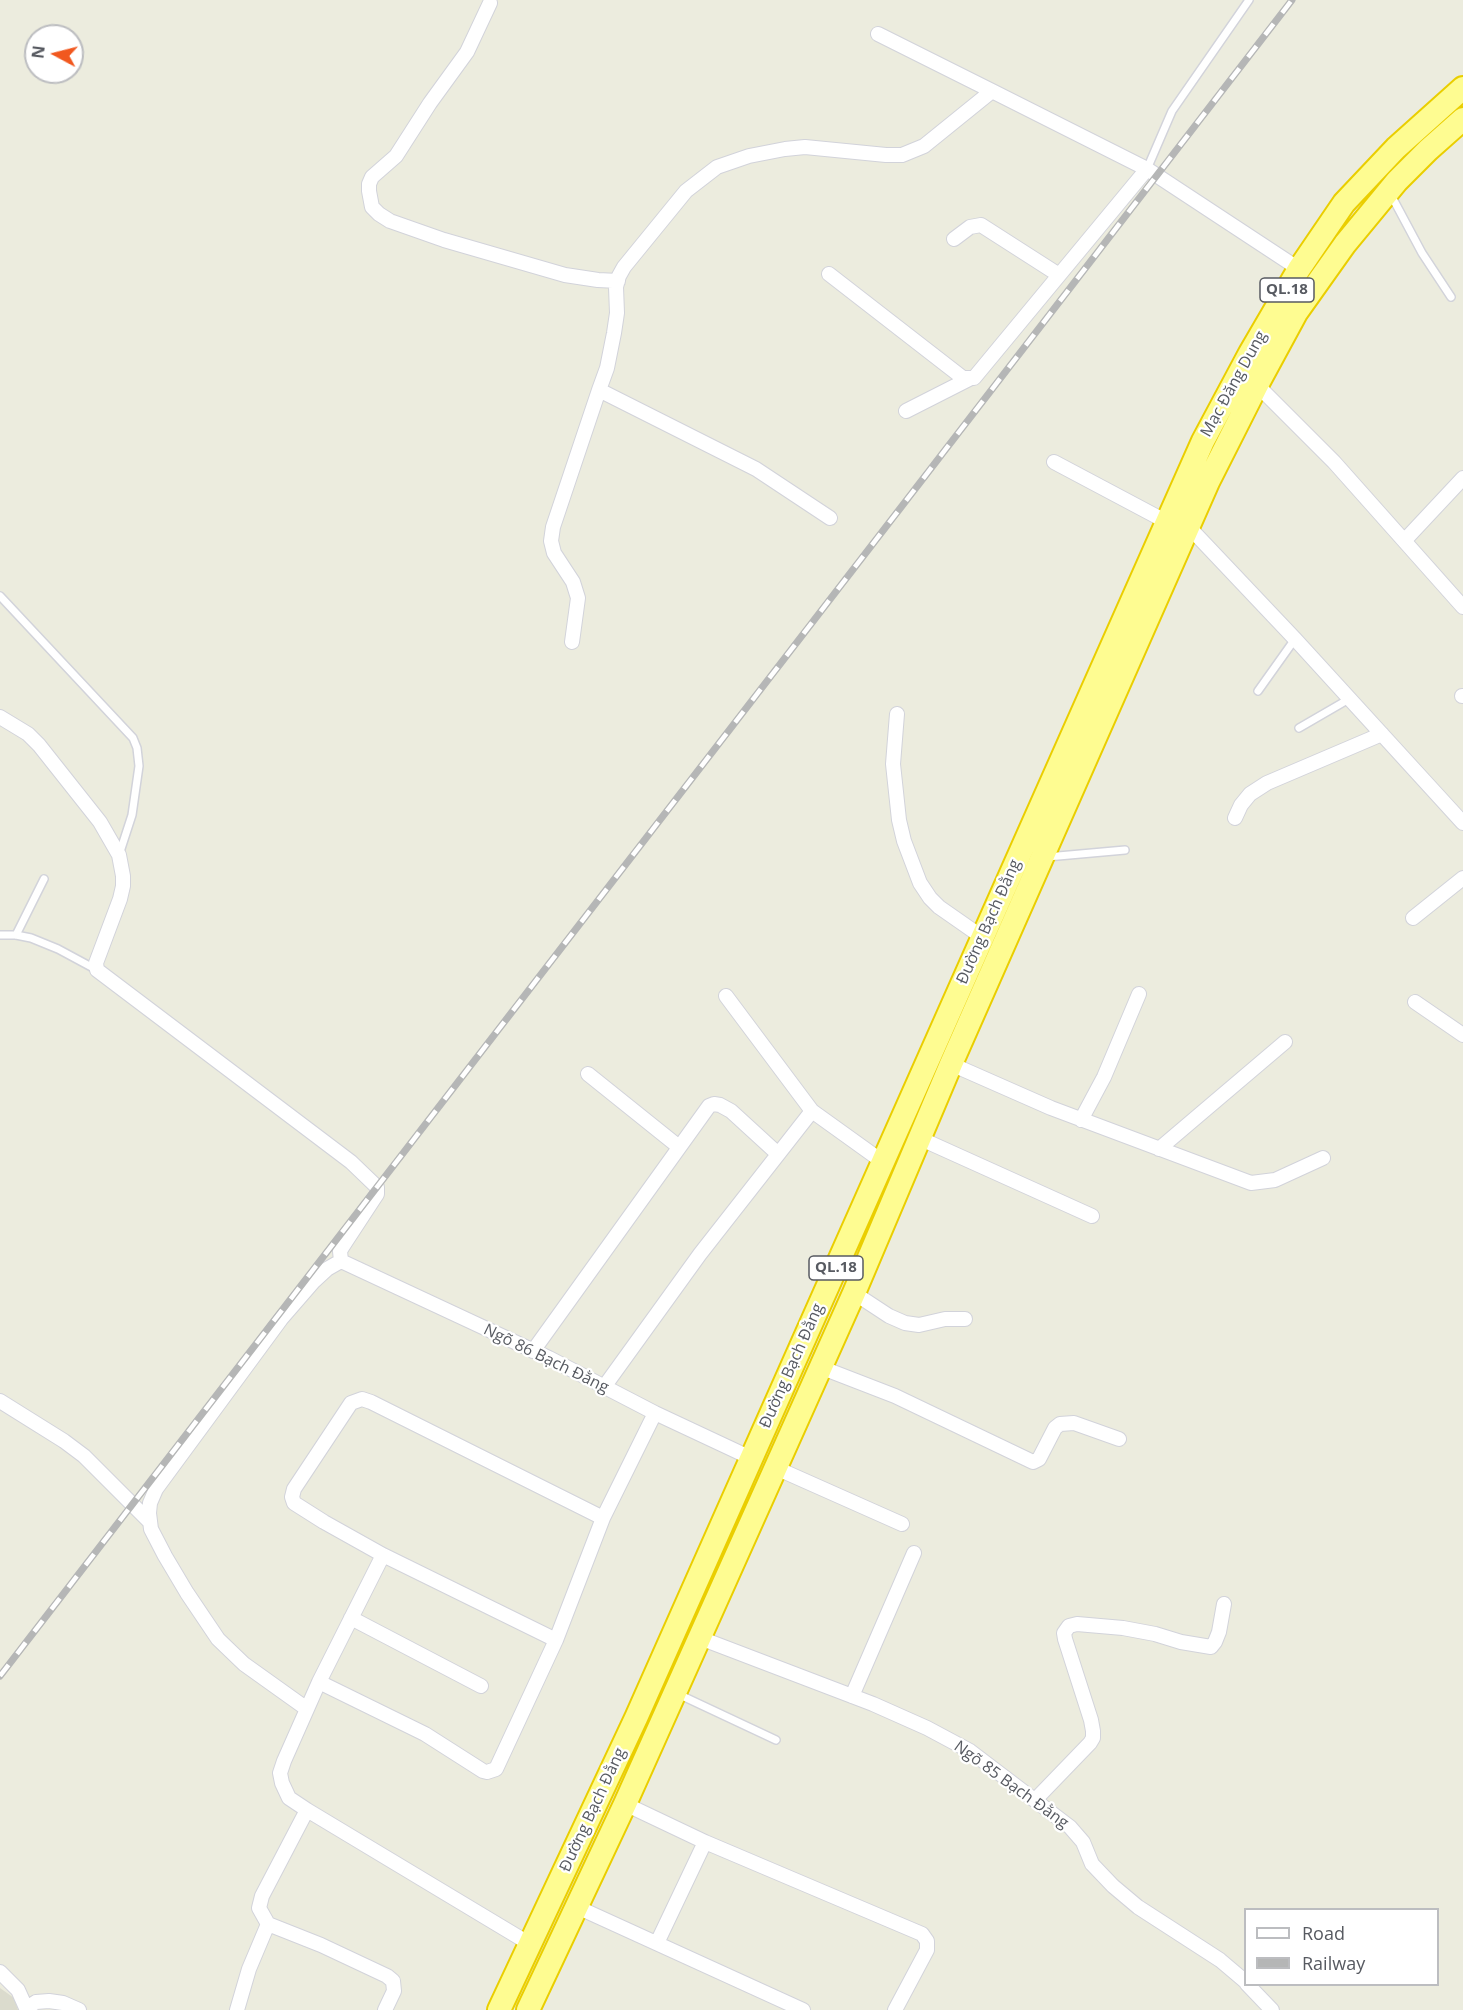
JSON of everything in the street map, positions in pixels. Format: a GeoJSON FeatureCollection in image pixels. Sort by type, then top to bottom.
{"type":"FeatureCollection","features":[{"type":"Feature","properties":{"kind":"highway","name":"Mạc Đăng Dung"},"geometry":{"type":"LineString","coordinates":[[1177,524],[1203,441],[1250,353],[1299,269],[1344,203],[1396,148],[1460,90]]}},
{"type":"Feature","properties":{"kind":"highway","name":"Mạc Đăng Dung"},"geometry":{"type":"LineString","coordinates":[[1177,524],[1208,482],[1296,313],[1345,244],[1389,191],[1428,150],[1463,119]]}},
{"type":"Feature","properties":{"kind":"highway","name":"Đường Bạch Đằng"},"geometry":{"type":"LineString","coordinates":[[528,2010],[625,1804],[855,1293],[919,1137],[1041,858],[1177,524]]}},
{"type":"Feature","properties":{"kind":"highway","name":"Đường Bạch Đằng"},"geometry":{"type":"LineString","coordinates":[[499,2010],[655,1675],[982,937],[1177,524]]}},
{"type":"Feature","properties":{"kind":"highway"},"geometry":{"type":"LineString","coordinates":[[655,1675],[677,1689]]}},
{"type":"Feature","properties":{"kind":"street"},"geometry":{"type":"LineString","coordinates":[[490,3],[467,52],[430,103],[396,156],[372,177],[369,184],[372,207],[396,224],[444,240],[565,275],[618,281]]}},
{"type":"Feature","properties":{"kind":"street"},"geometry":{"type":"LineString","coordinates":[[878,34],[1147,169],[1299,269]]}},
{"type":"Feature","properties":{"kind":"street"},"geometry":{"type":"LineString","coordinates":[[572,642],[578,598],[573,582],[554,553],[551,541],[553,527],[607,368],[614,333],[618,281],[624,267],[672,206],[686,191],[717,167],[749,156],[805,147],[902,155],[924,146],[992,91]]}},
{"type":"Feature","properties":{"kind":"street"},"geometry":{"type":"LineString","coordinates":[[906,411],[978,374],[1147,169]]}},
{"type":"Feature","properties":{"kind":"street"},"geometry":{"type":"LineString","coordinates":[[954,239],[970,227],[981,225],[1059,275]]}},
{"type":"Feature","properties":{"kind":"street"},"geometry":{"type":"LineString","coordinates":[[829,274],[963,378],[969,379]]}},
{"type":"Feature","properties":{"kind":"street"},"geometry":{"type":"LineString","coordinates":[[1257,385],[1334,462],[1463,607]]}},
{"type":"Feature","properties":{"kind":"street"},"geometry":{"type":"LineString","coordinates":[[599,390],[756,469],[830,518]]}},
{"type":"Feature","properties":{"kind":"street"},"geometry":{"type":"LineString","coordinates":[[1054,462],[1177,524],[1295,639],[1463,823]]}},
{"type":"Feature","properties":{"kind":"street"},"geometry":{"type":"LineString","coordinates":[[1404,540],[1463,478]]}},
{"type":"Feature","properties":{"kind":"street"},"geometry":{"type":"LineString","coordinates":[[897,714],[894,783],[901,831],[920,883],[939,907],[982,937]]}},
{"type":"Feature","properties":{"kind":"street"},"geometry":{"type":"LineString","coordinates":[[0,717],[28,734],[39,744],[100,822],[119,855],[123,886],[96,963],[97,970],[351,1162],[377,1186],[373,1200],[340,1251],[341,1260],[314,1281],[281,1319],[156,1489],[150,1503],[149,1521]]}},
{"type":"Feature","properties":{"kind":"street"},"geometry":{"type":"LineString","coordinates":[[1235,818],[1245,800],[1267,783],[1382,734]]}},
{"type":"Feature","properties":{"kind":"street"},"geometry":{"type":"LineString","coordinates":[[1413,918],[1463,878]]}},
{"type":"Feature","properties":{"kind":"street"},"geometry":{"type":"LineString","coordinates":[[1082,1120],[1104,1077],[1139,994]]}},
{"type":"Feature","properties":{"kind":"street"},"geometry":{"type":"LineString","coordinates":[[726,996],[812,1111],[883,1162]]}},
{"type":"Feature","properties":{"kind":"street"},"geometry":{"type":"LineString","coordinates":[[1415,1002],[1463,1035]]}},
{"type":"Feature","properties":{"kind":"street"},"geometry":{"type":"LineString","coordinates":[[1159,1149],[1285,1042]]}},
{"type":"Feature","properties":{"kind":"street"},"geometry":{"type":"LineString","coordinates":[[951,1064],[1082,1120],[1251,1183],[1275,1179],[1323,1158]]}},
{"type":"Feature","properties":{"kind":"street"},"geometry":{"type":"LineString","coordinates":[[588,1074],[679,1147]]}},
{"type":"Feature","properties":{"kind":"street"},"geometry":{"type":"LineString","coordinates":[[533,1351],[709,1106],[720,1105],[731,1111],[778,1154]]}},
{"type":"Feature","properties":{"kind":"street"},"geometry":{"type":"LineString","coordinates":[[604,1387],[700,1254],[812,1111]]}},
{"type":"Feature","properties":{"kind":"street"},"geometry":{"type":"LineString","coordinates":[[919,1137],[1092,1216]]}},
{"type":"Feature","properties":{"kind":"street","name":"Ngõ 86 Bạch Đằng"},"geometry":{"type":"LineString","coordinates":[[341,1260],[751,1458]]}},
{"type":"Feature","properties":{"kind":"street"},"geometry":{"type":"LineString","coordinates":[[855,1293],[889,1316],[905,1323],[919,1325],[945,1319],[965,1319]]}},
{"type":"Feature","properties":{"kind":"street"},"geometry":{"type":"LineString","coordinates":[[820,1367],[895,1396],[1033,1462],[1039,1459],[1055,1428],[1060,1424],[1074,1423],[1119,1439]]}},
{"type":"Feature","properties":{"kind":"street"},"geometry":{"type":"LineString","coordinates":[[556,1640],[383,1555],[301,1508],[294,1503],[292,1497],[294,1489],[351,1403],[362,1399],[603,1518]]}},
{"type":"Feature","properties":{"kind":"street"},"geometry":{"type":"LineString","coordinates":[[0,1401],[84,1456],[149,1521],[165,1556],[218,1639],[244,1664],[307,1709]]}},
{"type":"Feature","properties":{"kind":"street"},"geometry":{"type":"LineString","coordinates":[[319,1682],[424,1734],[483,1771],[492,1772],[496,1769],[556,1640],[603,1518],[655,1413]]}},
{"type":"Feature","properties":{"kind":"street"},"geometry":{"type":"LineString","coordinates":[[776,1468],[902,1524]]}},
{"type":"Feature","properties":{"kind":"street"},"geometry":{"type":"LineString","coordinates":[[852,1696],[914,1554]]}},
{"type":"Feature","properties":{"kind":"street"},"geometry":{"type":"LineString","coordinates":[[383,1555],[319,1682],[280,1773],[285,1792],[289,1798],[307,1810],[530,1944]]}},
{"type":"Feature","properties":{"kind":"street"},"geometry":{"type":"LineString","coordinates":[[1035,1800],[1093,1738],[1091,1720],[1065,1639],[1064,1633],[1069,1626],[1077,1624],[1124,1628],[1211,1647],[1219,1632],[1224,1604]]}},
{"type":"Feature","properties":{"kind":"street"},"geometry":{"type":"LineString","coordinates":[[351,1618],[481,1686]]}},
{"type":"Feature","properties":{"kind":"street","name":"Ngõ 85 Bạch Đằng"},"geometry":{"type":"LineString","coordinates":[[700,1638],[852,1696],[927,1728],[970,1751],[1070,1827],[1083,1842],[1092,1864],[1113,1886],[1138,1907],[1220,1960],[1244,1982]]}},
{"type":"Feature","properties":{"kind":"street"},"geometry":{"type":"LineString","coordinates":[[625,1804],[705,1842],[922,1934],[927,1941],[927,1950],[895,2010]]}},
{"type":"Feature","properties":{"kind":"street"},"geometry":{"type":"LineString","coordinates":[[307,1810],[261,1896],[259,1908],[268,1924],[321,1945],[387,1976],[393,1981],[394,1992],[385,2010]]}},
{"type":"Feature","properties":{"kind":"street"},"geometry":{"type":"LineString","coordinates":[[657,1943],[705,1842]]}},
{"type":"Feature","properties":{"kind":"street"},"geometry":{"type":"LineString","coordinates":[[577,1906],[803,2010]]}},
{"type":"Feature","properties":{"kind":"street"},"geometry":{"type":"LineString","coordinates":[[237,2010],[249,1969],[268,1924]]}},
{"type":"Feature","properties":{"kind":"street"},"geometry":{"type":"LineString","coordinates":[[0,1972],[18,1990],[27,2009],[36,2002],[49,2001],[63,2003],[79,2010]]}},
{"type":"Feature","properties":{"kind":"street","name":"Ngõ 85 Bạch Đằng"},"geometry":{"type":"LineString","coordinates":[[1248,1986],[1272,2010]]}},
{"type":"Feature","properties":{"kind":"lane"},"geometry":{"type":"LineString","coordinates":[[1147,169],[1172,111],[1249,0]]}},
{"type":"Feature","properties":{"kind":"lane"},"geometry":{"type":"LineString","coordinates":[[1389,191],[1422,253],[1451,297]]}},
{"type":"Feature","properties":{"kind":"lane"},"geometry":{"type":"LineString","coordinates":[[0,596],[133,738],[139,757],[136,784],[128,830],[119,855]]}},
{"type":"Feature","properties":{"kind":"lane"},"geometry":{"type":"LineString","coordinates":[[1258,691],[1295,639]]}},
{"type":"Feature","properties":{"kind":"lane"},"geometry":{"type":"LineString","coordinates":[[1299,728],[1349,699]]}},
{"type":"Feature","properties":{"kind":"lane"},"geometry":{"type":"LineString","coordinates":[[1041,858],[1125,850]]}},
{"type":"Feature","properties":{"kind":"lane"},"geometry":{"type":"LineString","coordinates":[[16,935],[44,879]]}},
{"type":"Feature","properties":{"kind":"lane"},"geometry":{"type":"LineString","coordinates":[[0,935],[16,935],[41,942],[97,970]]}},
{"type":"Feature","properties":{"kind":"lane"},"geometry":{"type":"LineString","coordinates":[[677,1689],[776,1740]]}},
{"type":"Feature","properties":{"kind":"shaded area"},"geometry":{"type":"Polygon","coordinates":[[[0,1988],[14,1998],[18,2010],[0,2010],[0,1988]]]}},
{"type":"Feature","properties":{"kind":"railway"},"geometry":{"type":"LineString","coordinates":[[0,1676],[1292,0]]}}]}
